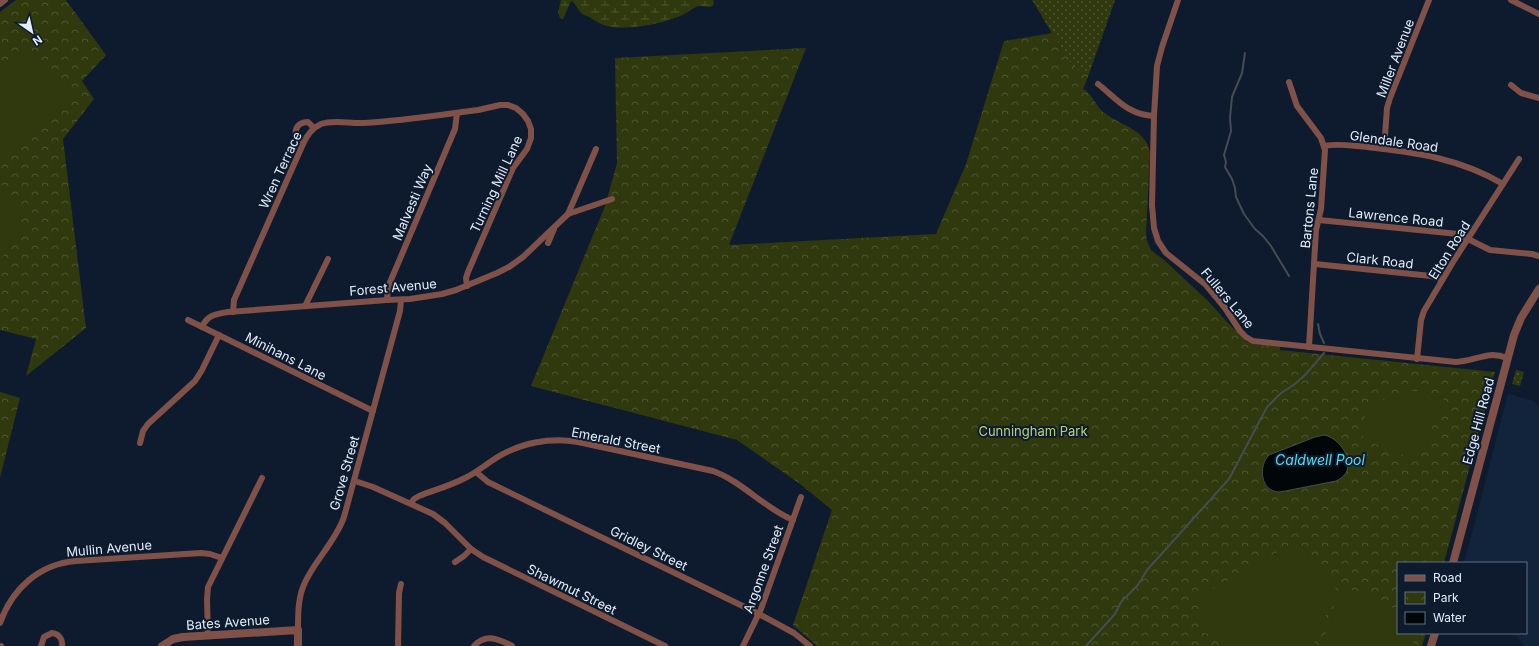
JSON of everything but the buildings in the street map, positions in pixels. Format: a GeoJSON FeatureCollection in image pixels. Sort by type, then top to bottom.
{"type":"FeatureCollection","features":[{"type":"Feature","properties":{"kind":"street"},"geometry":{"type":"LineString","coordinates":[[0,4],[5,0]]}},
{"type":"Feature","properties":{"kind":"street","name":"Fullers Lane"},"geometry":{"type":"LineString","coordinates":[[1178,0],[1158,60],[1154,116],[1152,211],[1155,233],[1160,244],[1170,256],[1206,285],[1225,308],[1240,331],[1249,339],[1256,342],[1417,359],[1463,362],[1492,354],[1507,358]]}},
{"type":"Feature","properties":{"kind":"street","name":"Miller Avenue"},"geometry":{"type":"LineString","coordinates":[[1384,149],[1390,98],[1429,0]]}},
{"type":"Feature","properties":{"kind":"street"},"geometry":{"type":"LineString","coordinates":[[1511,0],[1539,14]]}},
{"type":"Feature","properties":{"kind":"street"},"geometry":{"type":"LineString","coordinates":[[1289,82],[1300,111],[1319,135],[1324,146]]}},
{"type":"Feature","properties":{"kind":"street"},"geometry":{"type":"LineString","coordinates":[[1098,84],[1131,111],[1142,115],[1154,116]]}},
{"type":"Feature","properties":{"kind":"street"},"geometry":{"type":"LineString","coordinates":[[1511,85],[1521,93],[1539,98]]}},
{"type":"Feature","properties":{"kind":"street","name":"Turning Mill Lane"},"geometry":{"type":"LineString","coordinates":[[457,113],[482,110],[496,105],[508,105],[516,108],[526,117],[530,125],[531,134],[529,146],[515,164],[468,272],[466,278],[467,286]]}},
{"type":"Feature","properties":{"kind":"street","name":"Wren Terrace"},"geometry":{"type":"LineString","coordinates":[[233,312],[234,300],[303,144],[308,134],[314,128],[331,122],[363,123],[457,113]]}},
{"type":"Feature","properties":{"kind":"street","name":"Malvesti Way"},"geometry":{"type":"LineString","coordinates":[[387,300],[388,287],[455,129],[457,113]]}},
{"type":"Feature","properties":{"kind":"street"},"geometry":{"type":"LineString","coordinates":[[303,144],[296,137],[295,132],[297,127],[303,122],[308,122],[314,128]]}},
{"type":"Feature","properties":{"kind":"street","name":"Glendale Road"},"geometry":{"type":"LineString","coordinates":[[1324,146],[1338,145],[1422,153],[1438,157],[1488,176],[1503,184]]}},
{"type":"Feature","properties":{"kind":"street","name":"Bartons Lane"},"geometry":{"type":"LineString","coordinates":[[1309,347],[1316,230],[1319,220],[1325,152],[1324,146]]}},
{"type":"Feature","properties":{"kind":"street"},"geometry":{"type":"LineString","coordinates":[[568,214],[596,149]]}},
{"type":"Feature","properties":{"kind":"street","name":"Elton Road"},"geometry":{"type":"LineString","coordinates":[[1417,359],[1422,317],[1442,280],[1519,159]]}},
{"type":"Feature","properties":{"kind":"street","name":"Forest Avenue"},"geometry":{"type":"LineString","coordinates":[[202,326],[205,320],[211,316],[233,312],[401,300],[438,295],[467,286],[509,267],[523,257],[568,214],[612,199]]}},
{"type":"Feature","properties":{"kind":"street","name":"Lawrence Road"},"geometry":{"type":"LineString","coordinates":[[1319,220],[1458,234],[1490,250],[1539,256]]}},
{"type":"Feature","properties":{"kind":"street"},"geometry":{"type":"LineString","coordinates":[[548,243],[554,228]]}},
{"type":"Feature","properties":{"kind":"street"},"geometry":{"type":"LineString","coordinates":[[305,306],[328,259]]}},
{"type":"Feature","properties":{"kind":"street","name":"Clark Road"},"geometry":{"type":"LineString","coordinates":[[1315,264],[1431,276],[1442,280]]}},
{"type":"Feature","properties":{"kind":"street","name":"Edge Hill Road"},"geometry":{"type":"LineString","coordinates":[[1453,562],[1507,358],[1518,323],[1539,289]]}},
{"type":"Feature","properties":{"kind":"street","name":"Grove Street"},"geometry":{"type":"LineString","coordinates":[[298,646],[300,601],[303,587],[342,524],[374,411],[400,311],[401,300]]}},
{"type":"Feature","properties":{"kind":"street","name":"Minihans Lane"},"geometry":{"type":"LineString","coordinates":[[188,320],[374,411]]}},
{"type":"Feature","properties":{"kind":"street"},"geometry":{"type":"LineString","coordinates":[[140,443],[143,431],[148,424],[198,377],[219,335]]}},
{"type":"Feature","properties":{"kind":"street","name":"Emerald Street"},"geometry":{"type":"LineString","coordinates":[[411,503],[416,498],[463,479],[502,455],[520,447],[545,441],[572,441],[713,471],[729,478],[781,514],[793,520]]}},
{"type":"Feature","properties":{"kind":"street","name":"Gridley Street"},"geometry":{"type":"LineString","coordinates":[[476,472],[488,482],[759,614],[794,633],[810,646]]}},
{"type":"Feature","properties":{"kind":"street"},"geometry":{"type":"LineString","coordinates":[[208,635],[208,590],[222,558],[262,478]]}},
{"type":"Feature","properties":{"kind":"street","name":"Shawmut Street"},"geometry":{"type":"LineString","coordinates":[[355,481],[411,503],[437,517],[471,549],[487,559],[665,646]]}},
{"type":"Feature","properties":{"kind":"street","name":"Argonne Street"},"geometry":{"type":"LineString","coordinates":[[743,646],[759,614],[801,497]]}},
{"type":"Feature","properties":{"kind":"street"},"geometry":{"type":"LineString","coordinates":[[455,562],[471,549]]}},
{"type":"Feature","properties":{"kind":"street","name":"Mullin Avenue"},"geometry":{"type":"LineString","coordinates":[[0,623],[9,603],[24,584],[44,570],[59,564],[76,561],[201,553],[222,558]]}},
{"type":"Feature","properties":{"kind":"street"},"geometry":{"type":"LineString","coordinates":[[398,646],[398,593],[400,584]]}},
{"type":"Feature","properties":{"kind":"street","name":"Bates Avenue"},"geometry":{"type":"LineString","coordinates":[[162,646],[169,641],[178,638],[298,630]]}},
{"type":"Feature","properties":{"kind":"street"},"geometry":{"type":"LineString","coordinates":[[41,646],[43,638],[47,634],[52,633],[60,637],[62,646]]}},
{"type":"Feature","properties":{"kind":"street"},"geometry":{"type":"LineString","coordinates":[[1431,646],[1435,634]]}},
{"type":"Feature","properties":{"kind":"street"},"geometry":{"type":"LineString","coordinates":[[474,646],[482,640],[490,638],[498,639],[512,646]]}},
{"type":"Feature","properties":{"kind":"shaded area"},"geometry":{"type":"Polygon","coordinates":[[[1508,394],[1533,401],[1539,406],[1539,646],[1525,646],[1515,634],[1527,634],[1527,562],[1464,562],[1508,394]]]}},
{"type":"Feature","properties":{"kind":"green space"},"geometry":{"type":"Polygon","coordinates":[[[16,0],[66,0],[106,55],[82,81],[94,99],[63,139],[86,328],[26,376],[36,339],[0,330],[0,12],[16,0]]]}},
{"type":"Feature","properties":{"kind":"green space"},"geometry":{"type":"Polygon","coordinates":[[[561,0],[713,0],[714,2],[713,6],[696,7],[680,16],[660,23],[637,27],[616,27],[601,24],[582,14],[571,1],[563,19],[560,18],[558,13],[561,0]]]}},
{"type":"Feature","properties":{"kind":"green space"},"geometry":{"type":"Polygon","coordinates":[[[1032,0],[1115,0],[1089,74],[1073,68],[1032,0]]]}},
{"type":"Feature","properties":{"kind":"green space","name":"Cunningham Park"},"geometry":{"type":"Polygon","coordinates":[[[1053,33],[1073,67],[1089,74],[1083,89],[1103,111],[1112,118],[1133,129],[1144,139],[1148,145],[1150,153],[1146,234],[1151,250],[1164,260],[1208,301],[1246,341],[1257,345],[1280,346],[1280,350],[1495,372],[1444,562],[1397,562],[1397,634],[1426,634],[1422,646],[817,646],[793,625],[832,510],[800,484],[737,440],[531,386],[605,206],[617,163],[615,58],[806,48],[729,245],[936,234],[966,164],[1004,41],[1053,33]]]}},
{"type":"Feature","properties":{"kind":"green space"},"geometry":{"type":"Polygon","coordinates":[[[29,48],[73,92],[3,160],[0,157],[0,76],[29,48]]]}},
{"type":"Feature","properties":{"kind":"green space"},"geometry":{"type":"Polygon","coordinates":[[[0,182],[16,202],[20,219],[16,240],[0,260],[0,182]]]}},
{"type":"Feature","properties":{"kind":"green space"},"geometry":{"type":"Polygon","coordinates":[[[1516,370],[1524,372],[1520,386],[1512,384],[1516,370]]]}},
{"type":"Feature","properties":{"kind":"green space"},"geometry":{"type":"Polygon","coordinates":[[[1423,391],[1444,399],[1421,454],[1411,458],[1363,439],[1362,424],[1365,416],[1376,404],[1397,394],[1423,391]]]}},
{"type":"Feature","properties":{"kind":"green space"},"geometry":{"type":"Polygon","coordinates":[[[0,392],[20,398],[0,478],[0,392]]]}},
{"type":"Feature","properties":{"kind":"green space"},"geometry":{"type":"Polygon","coordinates":[[[1297,541],[1336,589],[1313,646],[1235,646],[1201,631],[1202,595],[1297,541]]]}},
{"type":"Feature","properties":{"kind":"green space"},"geometry":{"type":"Polygon","coordinates":[[[1340,585],[1397,610],[1397,634],[1417,634],[1412,646],[1322,646],[1340,585]]]}},
{"type":"Feature","properties":{"kind":"water","name":"Caldwell Pool"},"geometry":{"type":"Polygon","coordinates":[[[1324,435],[1338,442],[1343,449],[1348,463],[1347,470],[1343,476],[1336,481],[1280,492],[1273,491],[1268,488],[1262,472],[1265,460],[1269,455],[1324,435]]]}},
{"type":"Feature","properties":{"kind":"waterway"},"geometry":{"type":"LineString","coordinates":[[1245,53],[1242,73],[1232,97],[1230,118],[1231,131],[1224,155],[1226,162],[1225,167],[1232,179],[1236,197],[1244,214],[1255,229],[1271,246],[1289,276]]}},
{"type":"Feature","properties":{"kind":"waterway"},"geometry":{"type":"LineString","coordinates":[[1318,324],[1324,343]]}},
{"type":"Feature","properties":{"kind":"waterway"},"geometry":{"type":"LineString","coordinates":[[1086,646],[1115,614],[1121,602],[1138,585],[1147,570],[1229,479],[1267,407],[1281,393],[1295,384],[1306,374],[1324,353]]}}]}
